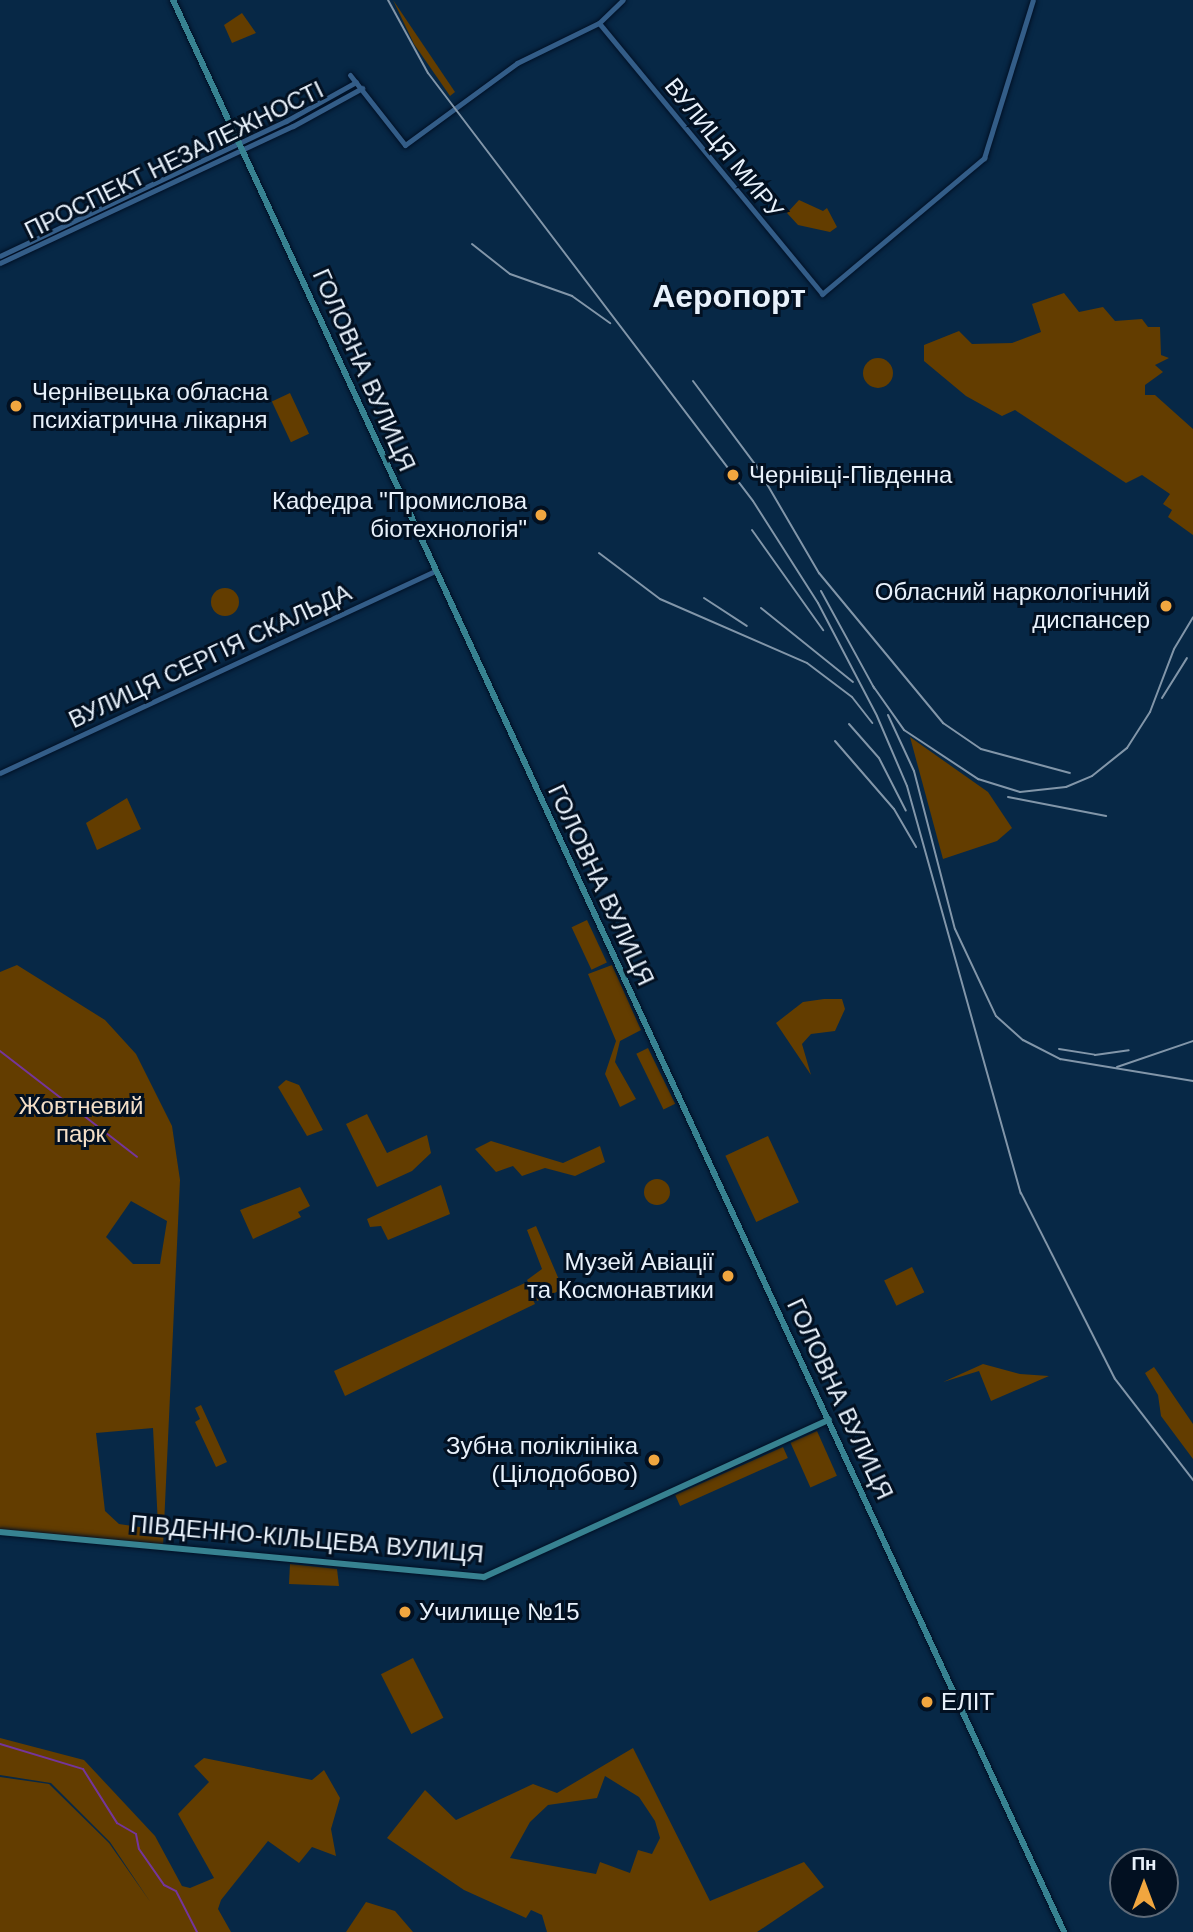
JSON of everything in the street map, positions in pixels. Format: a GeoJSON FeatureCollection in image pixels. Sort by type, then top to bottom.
{"type":"FeatureCollection","features":[{"type":"Feature","properties":{"kind":"main road","name":"ГОЛОВНА ВУЛИЦЯ"},"geometry":{"type":"LineString","coordinates":[[173,0],[1064,1932]]}},
{"type":"Feature","properties":{"kind":"main road"},"geometry":{"type":"LineString","coordinates":[[347,83],[350,75],[405,145],[517,63],[599,23],[623,0]]}},
{"type":"Feature","properties":{"kind":"main road","name":"ВУЛИЦЯ МИРУ"},"geometry":{"type":"LineString","coordinates":[[599,23],[822,294],[984,158],[1033,0]]}},
{"type":"Feature","properties":{"kind":"main road","name":"ПРОСПЕКТ НЕЗАЛЕЖНОСТІ"},"geometry":{"type":"LineString","coordinates":[[0,256],[240,146],[347,83],[356,82]]}},
{"type":"Feature","properties":{"kind":"main road","name":"ПРОСПЕКТ НЕЗАЛЕЖНОСТІ"},"geometry":{"type":"LineString","coordinates":[[0,263],[362,88]]}},
{"type":"Feature","properties":{"kind":"main road","name":"ВУЛИЦЯ СЕРГІЯ СКАЛЬДА"},"geometry":{"type":"LineString","coordinates":[[0,772],[435,571]]}},
{"type":"Feature","properties":{"kind":"main road","name":"ПІВДЕННО-КІЛЬЦЕВА ВУЛИЦЯ"},"geometry":{"type":"LineString","coordinates":[[0,1532],[484,1577],[829,1420]]}},
{"type":"Feature","properties":{"kind":"green space"},"geometry":{"type":"Polygon","coordinates":[[[393,0],[455,92],[450,96],[414,44],[393,0]]]}},
{"type":"Feature","properties":{"kind":"green space"},"geometry":{"type":"Polygon","coordinates":[[[242,13],[256,33],[232,43],[224,25],[242,13]]]}},
{"type":"Feature","properties":{"kind":"green space"},"geometry":{"type":"Polygon","coordinates":[[[799,200],[823,211],[827,208],[837,227],[830,232],[798,225],[787,213],[799,200]]]}},
{"type":"Feature","properties":{"kind":"green space"},"geometry":{"type":"Polygon","coordinates":[[[1064,293],[1079,312],[1103,307],[1115,321],[1142,319],[1148,327],[1160,327],[1161,355],[1169,358],[1155,365],[1163,372],[1145,385],[1145,395],[1155,395],[1193,429],[1193,535],[1168,517],[1172,510],[1163,504],[1170,494],[1142,475],[1126,483],[1015,410],[1002,416],[966,396],[924,361],[924,345],[959,331],[972,344],[1012,343],[1041,332],[1032,304],[1064,293]]]}},
{"type":"Feature","properties":{"kind":"green space"},"geometry":{"type":"Polygon","coordinates":[[[878,358],[888,363],[893,373],[888,383],[878,388],[868,383],[863,373],[868,363],[878,358]]]}},
{"type":"Feature","properties":{"kind":"green space"},"geometry":{"type":"Polygon","coordinates":[[[290,393],[309,434],[291,442],[272,401],[290,393]]]}},
{"type":"Feature","properties":{"kind":"green space"},"geometry":{"type":"Polygon","coordinates":[[[225,588],[235,592],[239,602],[235,612],[225,616],[215,612],[211,602],[215,592],[225,588]]]}},
{"type":"Feature","properties":{"kind":"green space"},"geometry":{"type":"Polygon","coordinates":[[[910,737],[988,792],[1012,828],[997,841],[943,859],[910,737]]]}},
{"type":"Feature","properties":{"kind":"green space"},"geometry":{"type":"Polygon","coordinates":[[[127,798],[141,829],[97,850],[86,823],[127,798]]]}},
{"type":"Feature","properties":{"kind":"green space"},"geometry":{"type":"Polygon","coordinates":[[[587,920],[607,963],[591,970],[572,927],[587,920]]]}},
{"type":"Feature","properties":{"kind":"green space","name":"Жовтневий парк"},"geometry":{"type":"Polygon","coordinates":[[[17,965],[105,1020],[136,1054],[172,1126],[180,1180],[163,1547],[0,1532],[0,972],[17,965]],[[131,1201],[106,1237],[133,1264],[160,1264],[167,1221],[131,1201]],[[153,1428],[96,1433],[105,1511],[119,1524],[153,1529],[158,1525],[153,1428]]]}},
{"type":"Feature","properties":{"kind":"green space"},"geometry":{"type":"Polygon","coordinates":[[[612,965],[641,1030],[620,1041],[615,1062],[636,1099],[620,1107],[605,1074],[616,1041],[588,974],[612,965]]]}},
{"type":"Feature","properties":{"kind":"green space"},"geometry":{"type":"Polygon","coordinates":[[[842,999],[845,1009],[835,1031],[811,1034],[802,1044],[811,1075],[776,1023],[803,1002],[842,999]]]}},
{"type":"Feature","properties":{"kind":"green space"},"geometry":{"type":"Polygon","coordinates":[[[648,1048],[675,1104],[663,1109],[636,1054],[648,1048]]]}},
{"type":"Feature","properties":{"kind":"green space"},"geometry":{"type":"Polygon","coordinates":[[[286,1080],[299,1085],[323,1130],[307,1136],[278,1087],[286,1080]]]}},
{"type":"Feature","properties":{"kind":"green space"},"geometry":{"type":"Polygon","coordinates":[[[367,1114],[387,1153],[427,1135],[431,1153],[412,1171],[377,1187],[346,1124],[367,1114]]]}},
{"type":"Feature","properties":{"kind":"green space"},"geometry":{"type":"Polygon","coordinates":[[[768,1136],[799,1202],[756,1222],[725,1156],[768,1136]]]}},
{"type":"Feature","properties":{"kind":"green space"},"geometry":{"type":"Polygon","coordinates":[[[491,1141],[563,1163],[600,1146],[605,1162],[575,1176],[545,1168],[522,1176],[513,1166],[496,1172],[475,1149],[491,1141]]]}},
{"type":"Feature","properties":{"kind":"green space"},"geometry":{"type":"Polygon","coordinates":[[[657,1179],[666,1183],[670,1192],[666,1201],[657,1205],[648,1201],[644,1192],[648,1183],[657,1179]]]}},
{"type":"Feature","properties":{"kind":"green space"},"geometry":{"type":"Polygon","coordinates":[[[441,1185],[450,1214],[388,1240],[381,1226],[370,1227],[367,1219],[441,1185]]]}},
{"type":"Feature","properties":{"kind":"green space"},"geometry":{"type":"Polygon","coordinates":[[[300,1187],[310,1206],[298,1212],[301,1217],[253,1239],[240,1210],[300,1187]]]}},
{"type":"Feature","properties":{"kind":"green space"},"geometry":{"type":"Polygon","coordinates":[[[536,1226],[563,1289],[537,1301],[527,1280],[542,1269],[527,1230],[536,1226]]]}},
{"type":"Feature","properties":{"kind":"green space"},"geometry":{"type":"Polygon","coordinates":[[[912,1267],[924,1292],[896,1306],[884,1281],[912,1267]]]}},
{"type":"Feature","properties":{"kind":"green space"},"geometry":{"type":"Polygon","coordinates":[[[525,1283],[535,1304],[345,1396],[334,1371],[525,1283]]]}},
{"type":"Feature","properties":{"kind":"green space"},"geometry":{"type":"Polygon","coordinates":[[[983,1364],[1020,1374],[1049,1376],[991,1401],[979,1371],[943,1382],[983,1364]]]}},
{"type":"Feature","properties":{"kind":"green space"},"geometry":{"type":"Polygon","coordinates":[[[1154,1367],[1193,1424],[1193,1459],[1161,1416],[1158,1395],[1145,1373],[1154,1367]]]}},
{"type":"Feature","properties":{"kind":"green space"},"geometry":{"type":"Polygon","coordinates":[[[201,1405],[227,1462],[216,1467],[195,1422],[200,1419],[195,1408],[201,1405]]]}},
{"type":"Feature","properties":{"kind":"green space"},"geometry":{"type":"Polygon","coordinates":[[[817,1431],[837,1476],[810,1488],[791,1443],[817,1431]]]}},
{"type":"Feature","properties":{"kind":"green space"},"geometry":{"type":"Polygon","coordinates":[[[783,1447],[788,1458],[680,1506],[675,1495],[783,1447]]]}},
{"type":"Feature","properties":{"kind":"green space"},"geometry":{"type":"Polygon","coordinates":[[[290,1564],[337,1569],[339,1586],[289,1584],[290,1564]]]}},
{"type":"Feature","properties":{"kind":"green space"},"geometry":{"type":"Polygon","coordinates":[[[413,1658],[443,1718],[411,1734],[381,1674],[413,1658]]]}},
{"type":"Feature","properties":{"kind":"green space"},"geometry":{"type":"Polygon","coordinates":[[[0,1738],[84,1760],[155,1836],[182,1886],[190,1888],[214,1878],[178,1814],[209,1782],[194,1766],[204,1758],[312,1780],[324,1770],[340,1798],[331,1829],[336,1856],[312,1847],[299,1863],[268,1841],[221,1900],[218,1909],[231,1932],[0,1932],[0,1777],[49,1784],[109,1843],[151,1903],[110,1842],[51,1783],[0,1775],[0,1738]]]}},
{"type":"Feature","properties":{"kind":"green space"},"geometry":{"type":"Polygon","coordinates":[[[633,1748],[710,1901],[804,1862],[824,1887],[757,1932],[547,1932],[542,1915],[531,1910],[526,1918],[464,1890],[387,1838],[425,1790],[456,1820],[533,1784],[557,1793],[633,1748]],[[605,1776],[597,1798],[548,1805],[530,1822],[510,1858],[596,1874],[600,1862],[630,1873],[638,1850],[652,1854],[660,1838],[655,1821],[639,1797],[605,1776]]]}},
{"type":"Feature","properties":{"kind":"green space"},"geometry":{"type":"Polygon","coordinates":[[[366,1902],[395,1911],[413,1932],[346,1932],[366,1902]]]}},
{"type":"Feature","properties":{"kind":"waterway"},"geometry":{"type":"LineString","coordinates":[[0,1051],[137,1157]]}},
{"type":"Feature","properties":{"kind":"waterway"},"geometry":{"type":"LineString","coordinates":[[0,1744],[83,1769],[117,1823],[136,1834],[139,1849],[164,1885],[176,1891],[197,1932]]}},
{"type":"Feature","properties":{"kind":"railway"},"geometry":{"type":"LineString","coordinates":[[388,0],[428,73],[753,501],[818,603],[877,716],[907,786],[1021,1193],[1115,1379],[1193,1480]]}},
{"type":"Feature","properties":{"kind":"railway"},"geometry":{"type":"LineString","coordinates":[[472,244],[510,274],[572,296],[610,323]]}},
{"type":"Feature","properties":{"kind":"railway"},"geometry":{"type":"LineString","coordinates":[[693,381],[757,467],[819,573],[943,723],[981,749],[1070,773]]}},
{"type":"Feature","properties":{"kind":"railway"},"geometry":{"type":"LineString","coordinates":[[752,530],[823,630]]}},
{"type":"Feature","properties":{"kind":"railway"},"geometry":{"type":"LineString","coordinates":[[599,553],[660,599],[807,663],[852,697],[872,723]]}},
{"type":"Feature","properties":{"kind":"railway"},"geometry":{"type":"LineString","coordinates":[[821,591],[874,688]]}},
{"type":"Feature","properties":{"kind":"railway"},"geometry":{"type":"LineString","coordinates":[[704,598],[747,626]]}},
{"type":"Feature","properties":{"kind":"railway"},"geometry":{"type":"LineString","coordinates":[[761,608],[853,682]]}},
{"type":"Feature","properties":{"kind":"railway"},"geometry":{"type":"LineString","coordinates":[[873,686],[904,730],[978,779],[1020,792],[1066,787],[1092,776],[1127,748],[1150,712],[1174,649],[1193,617]]}},
{"type":"Feature","properties":{"kind":"railway"},"geometry":{"type":"LineString","coordinates":[[1162,698],[1187,658]]}},
{"type":"Feature","properties":{"kind":"railway"},"geometry":{"type":"LineString","coordinates":[[888,715],[914,771],[955,929],[996,1016],[1023,1040],[1060,1059],[1193,1081]]}},
{"type":"Feature","properties":{"kind":"railway"},"geometry":{"type":"LineString","coordinates":[[849,724],[879,758],[906,811]]}},
{"type":"Feature","properties":{"kind":"railway"},"geometry":{"type":"LineString","coordinates":[[835,741],[894,809],[916,847]]}},
{"type":"Feature","properties":{"kind":"railway"},"geometry":{"type":"LineString","coordinates":[[1008,797],[1106,816]]}},
{"type":"Feature","properties":{"kind":"railway"},"geometry":{"type":"LineString","coordinates":[[1117,1067],[1193,1041]]}},
{"type":"Feature","properties":{"kind":"railway"},"geometry":{"type":"LineString","coordinates":[[1059,1049],[1095,1055],[1129,1050]]}},
{"type":"Feature","properties":{"kind":"place","name":"Чернівецька обласна психіатрична лікарня"},"geometry":{"type":"Point","coordinates":[16,406]}},
{"type":"Feature","properties":{"kind":"place","name":"Чернівці-Південна"},"geometry":{"type":"Point","coordinates":[733,475]}},
{"type":"Feature","properties":{"kind":"place","name":"Кафедра \"Промислова біотехнологія\""},"geometry":{"type":"Point","coordinates":[541,515]}},
{"type":"Feature","properties":{"kind":"place","name":"Обласний наркологічний диспансер"},"geometry":{"type":"Point","coordinates":[1166,606]}},
{"type":"Feature","properties":{"kind":"place","name":"Музей Авіації та Космонавтики"},"geometry":{"type":"Point","coordinates":[728,1276]}},
{"type":"Feature","properties":{"kind":"place","name":"Зубна поліклініка (Цілодобово)"},"geometry":{"type":"Point","coordinates":[654,1460]}},
{"type":"Feature","properties":{"kind":"place","name":"Училище №15"},"geometry":{"type":"Point","coordinates":[405,1612]}},
{"type":"Feature","properties":{"kind":"place","name":"ЕЛІТ"},"geometry":{"type":"Point","coordinates":[927,1702]}},
{"type":"Feature","properties":{"kind":"district","name":"Аеропорт"},"geometry":{"type":"Point","coordinates":[729,296]}}]}
